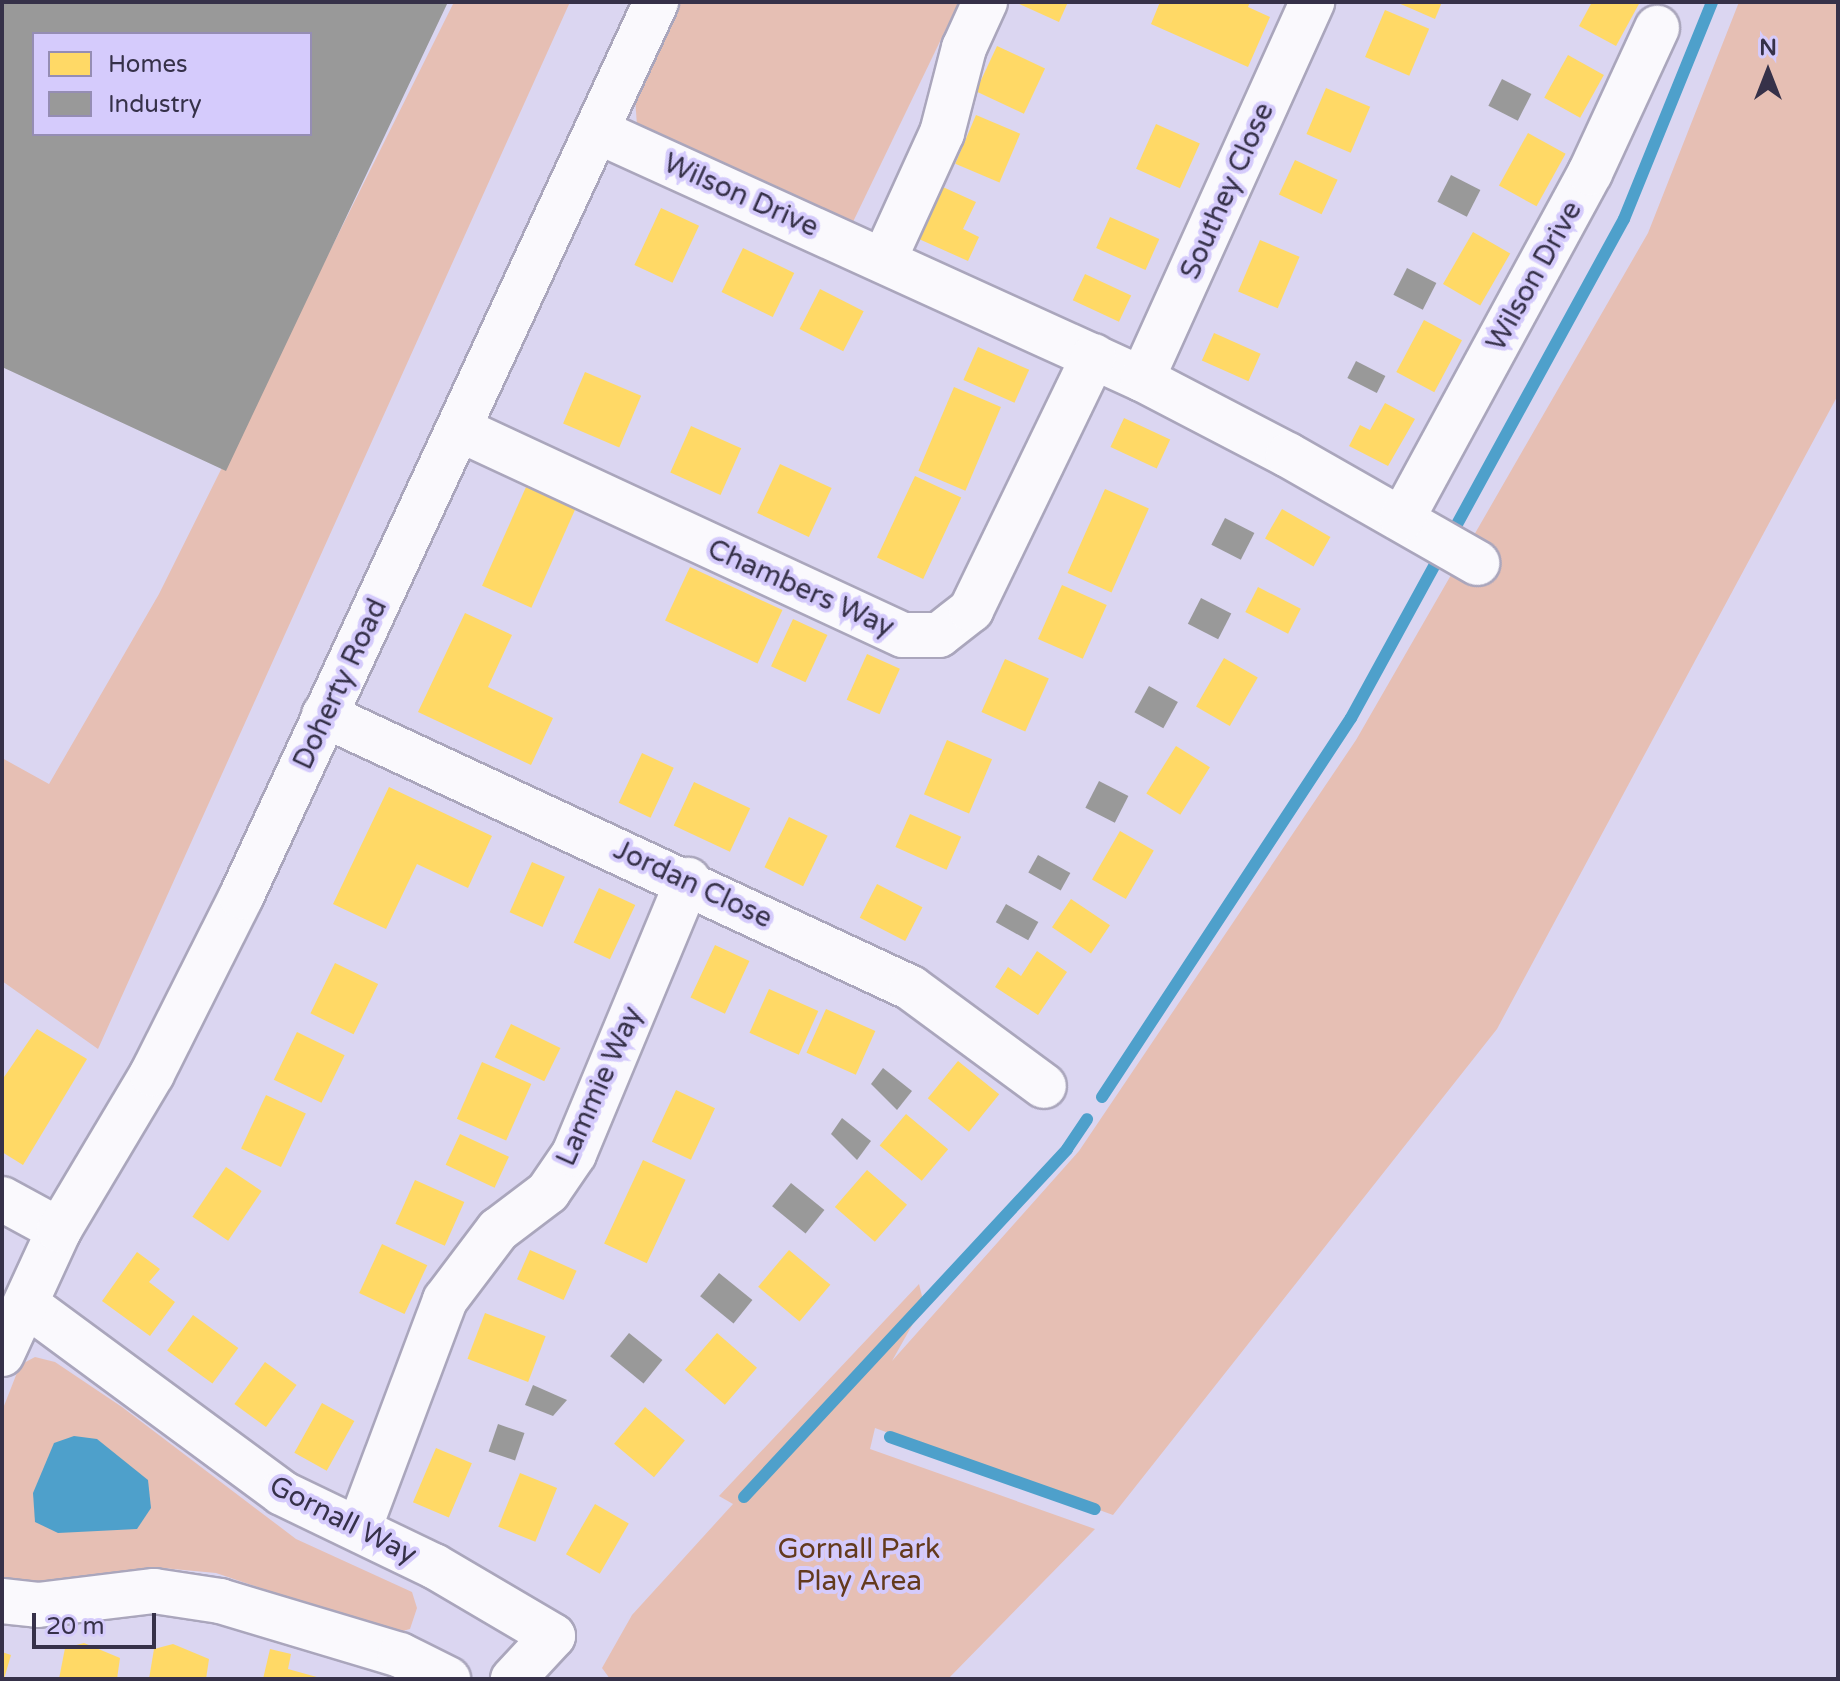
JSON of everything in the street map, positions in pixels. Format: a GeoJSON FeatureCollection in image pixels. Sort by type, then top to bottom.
{"type":"FeatureCollection","features":[{"type":"Feature","properties":{"kind":"street","name":"Doherty Road"},"geometry":{"type":"LineString","coordinates":[[2,1354],[59,1230],[152,1074],[241,897],[324,715],[461,430],[656,2]]}},
{"type":"Feature","properties":{"kind":"street"},"geometry":{"type":"LineString","coordinates":[[884,260],[942,133],[964,48],[985,2]]}},
{"type":"Feature","properties":{"kind":"street","name":"Southey Close"},"geometry":{"type":"LineString","coordinates":[[1142,379],[1312,2]]}},
{"type":"Feature","properties":{"kind":"street","name":"Wilson Drive"},"geometry":{"type":"LineString","coordinates":[[597,131],[1142,379],[1441,542],[1590,173],[1657,28]]}},
{"type":"Feature","properties":{"kind":"street","name":"Chambers Way"},"geometry":{"type":"LineString","coordinates":[[461,430],[903,635],[939,635],[971,610],[1094,356]]}},
{"type":"Feature","properties":{"kind":"street","name":"Jordan Close"},"geometry":{"type":"LineString","coordinates":[[324,715],[688,880],[911,988],[1044,1086]]}},
{"type":"Feature","properties":{"kind":"street","name":"Lammie Way"},"geometry":{"type":"LineString","coordinates":[[359,1529],[445,1300],[498,1230],[548,1192],[574,1154],[688,880]]}},
{"type":"Feature","properties":{"kind":"street"},"geometry":{"type":"LineString","coordinates":[[2,1199],[59,1230]]}},
{"type":"Feature","properties":{"kind":"street","name":"Gornall Way"},"geometry":{"type":"LineString","coordinates":[[26,1304],[282,1493],[359,1529],[553,1636],[513,1679]]}},
{"type":"Feature","properties":{"kind":"street"},"geometry":{"type":"LineString","coordinates":[[2,1601],[38,1605],[154,1591],[220,1601],[400,1655],[448,1679]]}},
{"type":"Feature","properties":{"kind":"green space"},"geometry":{"type":"Polygon","coordinates":[[[454,2],[570,2],[98,1049],[2,981],[2,758],[49,784],[159,594],[454,2]]]}},
{"type":"Feature","properties":{"kind":"green space"},"geometry":{"type":"Polygon","coordinates":[[[680,2],[959,2],[851,226],[637,126],[635,97],[680,2]]]}},
{"type":"Feature","properties":{"kind":"green space","name":"Gornall Park Play Area"},"geometry":{"type":"Polygon","coordinates":[[[1739,2],[1838,2],[1838,395],[1497,1029],[1113,1515],[875,1428],[870,1449],[1095,1529],[948,1679],[610,1679],[602,1668],[632,1615],[733,1504],[719,1496],[919,1284],[924,1304],[892,1361],[1079,1151],[1356,740],[1648,233],[1739,2]]]}},
{"type":"Feature","properties":{"kind":"green space"},"geometry":{"type":"Polygon","coordinates":[[[35,1357],[55,1362],[122,1407],[296,1539],[412,1592],[417,1608],[410,1629],[395,1633],[216,1573],[152,1567],[81,1582],[21,1585],[2,1580],[2,1411],[20,1365],[35,1357]]]}},
{"type":"Feature","properties":{"kind":"water"},"geometry":{"type":"Polygon","coordinates":[[[74,1436],[97,1439],[148,1480],[151,1508],[137,1529],[58,1533],[35,1522],[33,1493],[54,1443],[74,1436]]]}},
{"type":"Feature","properties":{"kind":"building: Homes"},"geometry":{"type":"Polygon","coordinates":[[[1015,2],[1068,2],[1059,22],[1015,2]]]}},
{"type":"Feature","properties":{"kind":"building: Homes"},"geometry":{"type":"Polygon","coordinates":[[[1160,2],[1250,2],[1248,7],[1270,17],[1248,67],[1151,24],[1160,2]]]}},
{"type":"Feature","properties":{"kind":"building: Homes"},"geometry":{"type":"Polygon","coordinates":[[[1396,2],[1442,2],[1435,19],[1396,2]]]}},
{"type":"Feature","properties":{"kind":"building: Homes"},"geometry":{"type":"Polygon","coordinates":[[[1592,2],[1640,2],[1616,46],[1579,26],[1592,2]]]}},
{"type":"Feature","properties":{"kind":"building: Homes"},"geometry":{"type":"Polygon","coordinates":[[[1385,10],[1429,29],[1409,76],[1365,57],[1385,10]]]}},
{"type":"Feature","properties":{"kind":"building: Homes"},"geometry":{"type":"Polygon","coordinates":[[[997,46],[1045,68],[1024,114],[976,91],[997,46]]]}},
{"type":"Feature","properties":{"kind":"building: Homes"},"geometry":{"type":"Polygon","coordinates":[[[1568,55],[1604,75],[1580,118],[1544,98],[1568,55]]]}},
{"type":"Feature","properties":{"kind":"building: Homes"},"geometry":{"type":"Polygon","coordinates":[[[1326,88],[1370,107],[1351,153],[1306,134],[1326,88]]]}},
{"type":"Feature","properties":{"kind":"building: Homes"},"geometry":{"type":"Polygon","coordinates":[[[976,115],[1020,134],[999,183],[955,164],[976,115]]]}},
{"type":"Feature","properties":{"kind":"building: Homes"},"geometry":{"type":"Polygon","coordinates":[[[1156,124],[1200,144],[1180,188],[1136,169],[1156,124]]]}},
{"type":"Feature","properties":{"kind":"building: Homes"},"geometry":{"type":"Polygon","coordinates":[[[1528,133],[1566,154],[1537,206],[1499,185],[1528,133]]]}},
{"type":"Feature","properties":{"kind":"building: Homes"},"geometry":{"type":"Polygon","coordinates":[[[1295,160],[1338,180],[1322,214],[1279,194],[1295,160]]]}},
{"type":"Feature","properties":{"kind":"building: Homes"},"geometry":{"type":"Polygon","coordinates":[[[934,183],[976,202],[963,229],[979,237],[968,261],[910,235],[934,183]]]}},
{"type":"Feature","properties":{"kind":"building: Homes"},"geometry":{"type":"Polygon","coordinates":[[[661,208],[699,226],[672,283],[634,265],[661,208]]]}},
{"type":"Feature","properties":{"kind":"building: Homes"},"geometry":{"type":"Polygon","coordinates":[[[1110,217],[1159,239],[1146,270],[1096,248],[1110,217]]]}},
{"type":"Feature","properties":{"kind":"building: Homes"},"geometry":{"type":"Polygon","coordinates":[[[1473,232],[1510,254],[1480,305],[1443,284],[1473,232]]]}},
{"type":"Feature","properties":{"kind":"building: Homes"},"geometry":{"type":"Polygon","coordinates":[[[1260,240],[1300,257],[1278,308],[1238,292],[1260,240]]]}},
{"type":"Feature","properties":{"kind":"building: Homes"},"geometry":{"type":"Polygon","coordinates":[[[743,248],[794,273],[773,317],[722,292],[743,248]]]}},
{"type":"Feature","properties":{"kind":"building: Homes"},"geometry":{"type":"Polygon","coordinates":[[[1085,274],[1131,296],[1119,322],[1073,300],[1085,274]]]}},
{"type":"Feature","properties":{"kind":"building: Homes"},"geometry":{"type":"Polygon","coordinates":[[[820,289],[864,311],[843,351],[800,329],[820,289]]]}},
{"type":"Feature","properties":{"kind":"building: Homes"},"geometry":{"type":"Polygon","coordinates":[[[1424,320],[1462,340],[1434,392],[1396,372],[1424,320]]]}},
{"type":"Feature","properties":{"kind":"building: Homes"},"geometry":{"type":"Polygon","coordinates":[[[1214,333],[1261,354],[1248,381],[1202,360],[1214,333]]]}},
{"type":"Feature","properties":{"kind":"building: Homes"},"geometry":{"type":"Polygon","coordinates":[[[978,347],[1029,370],[1015,403],[963,380],[978,347]]]}},
{"type":"Feature","properties":{"kind":"building: Homes"},"geometry":{"type":"Polygon","coordinates":[[[585,372],[641,396],[619,447],[563,424],[585,372]]]}},
{"type":"Feature","properties":{"kind":"building: Homes"},"geometry":{"type":"Polygon","coordinates":[[[954,387],[1001,407],[965,491],[918,471],[954,387]]]}},
{"type":"Feature","properties":{"kind":"building: Homes"},"geometry":{"type":"Polygon","coordinates":[[[1385,403],[1415,419],[1388,466],[1349,446],[1360,425],[1370,430],[1385,403]]]}},
{"type":"Feature","properties":{"kind":"building: Homes"},"geometry":{"type":"Polygon","coordinates":[[[1124,418],[1170,440],[1157,469],[1110,447],[1124,418]]]}},
{"type":"Feature","properties":{"kind":"building: Homes"},"geometry":{"type":"Polygon","coordinates":[[[691,426],[741,448],[721,495],[670,473],[691,426]]]}},
{"type":"Feature","properties":{"kind":"building: Homes"},"geometry":{"type":"Polygon","coordinates":[[[780,464],[832,488],[809,537],[757,513],[780,464]]]}},
{"type":"Feature","properties":{"kind":"building: Homes"},"geometry":{"type":"Polygon","coordinates":[[[915,476],[961,498],[923,579],[877,558],[915,476]]]}},
{"type":"Feature","properties":{"kind":"building: Homes"},"geometry":{"type":"Polygon","coordinates":[[[526,487],[575,509],[531,608],[482,586],[526,487]]]}},
{"type":"Feature","properties":{"kind":"building: Homes"},"geometry":{"type":"Polygon","coordinates":[[[1105,489],[1149,509],[1111,593],[1068,573],[1105,489]]]}},
{"type":"Feature","properties":{"kind":"building: Homes"},"geometry":{"type":"Polygon","coordinates":[[[1282,509],[1330,537],[1313,566],[1265,538],[1282,509]]]}},
{"type":"Feature","properties":{"kind":"building: Homes"},"geometry":{"type":"Polygon","coordinates":[[[690,567],[782,610],[758,664],[665,620],[690,567]]]}},
{"type":"Feature","properties":{"kind":"building: Homes"},"geometry":{"type":"Polygon","coordinates":[[[1062,585],[1107,605],[1083,659],[1038,639],[1062,585]]]}},
{"type":"Feature","properties":{"kind":"building: Homes"},"geometry":{"type":"Polygon","coordinates":[[[1258,587],[1301,609],[1288,634],[1245,612],[1258,587]]]}},
{"type":"Feature","properties":{"kind":"building: Homes"},"geometry":{"type":"Polygon","coordinates":[[[465,613],[512,635],[488,687],[553,718],[531,765],[418,712],[465,613]]]}},
{"type":"Feature","properties":{"kind":"building: Homes"},"geometry":{"type":"Polygon","coordinates":[[[793,619],[827,635],[805,682],[771,666],[793,619]]]}},
{"type":"Feature","properties":{"kind":"building: Homes"},"geometry":{"type":"Polygon","coordinates":[[[867,654],[900,669],[880,714],[847,700],[867,654]]]}},
{"type":"Feature","properties":{"kind":"building: Homes"},"geometry":{"type":"Polygon","coordinates":[[[1224,658],[1258,678],[1230,726],[1196,706],[1224,658]]]}},
{"type":"Feature","properties":{"kind":"building: Homes"},"geometry":{"type":"Polygon","coordinates":[[[1005,659],[1049,679],[1025,732],[981,712],[1005,659]]]}},
{"type":"Feature","properties":{"kind":"building: Homes"},"geometry":{"type":"Polygon","coordinates":[[[947,740],[992,759],[969,813],[924,794],[947,740]]]}},
{"type":"Feature","properties":{"kind":"building: Homes"},"geometry":{"type":"Polygon","coordinates":[[[1176,746],[1210,767],[1180,815],[1146,793],[1176,746]]]}},
{"type":"Feature","properties":{"kind":"building: Homes"},"geometry":{"type":"Polygon","coordinates":[[[642,753],[674,768],[650,818],[619,803],[642,753]]]}},
{"type":"Feature","properties":{"kind":"building: Homes"},"geometry":{"type":"Polygon","coordinates":[[[694,782],[750,808],[730,852],[674,826],[694,782]]]}},
{"type":"Feature","properties":{"kind":"building: Homes"},"geometry":{"type":"Polygon","coordinates":[[[389,787],[492,836],[468,888],[417,864],[386,929],[333,904],[389,787]]]}},
{"type":"Feature","properties":{"kind":"building: Homes"},"geometry":{"type":"Polygon","coordinates":[[[910,814],[961,837],[947,870],[895,847],[910,814]]]}},
{"type":"Feature","properties":{"kind":"building: Homes"},"geometry":{"type":"Polygon","coordinates":[[[789,817],[828,836],[803,886],[764,867],[789,817]]]}},
{"type":"Feature","properties":{"kind":"building: Homes"},"geometry":{"type":"Polygon","coordinates":[[[1120,831],[1154,851],[1126,899],[1092,879],[1120,831]]]}},
{"type":"Feature","properties":{"kind":"building: Homes"},"geometry":{"type":"Polygon","coordinates":[[[532,862],[565,877],[543,927],[510,912],[532,862]]]}},
{"type":"Feature","properties":{"kind":"building: Homes"},"geometry":{"type":"Polygon","coordinates":[[[877,884],[922,907],[905,941],[860,918],[877,884]]]}},
{"type":"Feature","properties":{"kind":"building: Homes"},"geometry":{"type":"Polygon","coordinates":[[[599,888],[635,905],[610,959],[574,942],[599,888]]]}},
{"type":"Feature","properties":{"kind":"building: Homes"},"geometry":{"type":"Polygon","coordinates":[[[1071,899],[1110,925],[1091,953],[1052,927],[1071,899]]]}},
{"type":"Feature","properties":{"kind":"building: Homes"},"geometry":{"type":"Polygon","coordinates":[[[715,945],[749,961],[725,1014],[690,998],[715,945]]]}},
{"type":"Feature","properties":{"kind":"building: Homes"},"geometry":{"type":"Polygon","coordinates":[[[1037,951],[1067,972],[1038,1015],[995,987],[1008,967],[1021,976],[1037,951]]]}},
{"type":"Feature","properties":{"kind":"building: Homes"},"geometry":{"type":"Polygon","coordinates":[[[335,963],[378,984],[354,1034],[310,1013],[335,963]]]}},
{"type":"Feature","properties":{"kind":"building: Homes"},"geometry":{"type":"Polygon","coordinates":[[[769,989],[818,1011],[799,1055],[749,1033],[769,989]]]}},
{"type":"Feature","properties":{"kind":"building: Homes"},"geometry":{"type":"Polygon","coordinates":[[[826,1009],[875,1031],[856,1075],[806,1053],[826,1009]]]}},
{"type":"Feature","properties":{"kind":"building: Homes"},"geometry":{"type":"Polygon","coordinates":[[[511,1024],[560,1048],[544,1081],[495,1057],[511,1024]]]}},
{"type":"Feature","properties":{"kind":"building: Homes"},"geometry":{"type":"Polygon","coordinates":[[[37,1029],[87,1059],[23,1165],[2,1152],[2,1080],[37,1029]]]}},
{"type":"Feature","properties":{"kind":"building: Homes"},"geometry":{"type":"Polygon","coordinates":[[[297,1032],[345,1055],[321,1103],[274,1080],[297,1032]]]}},
{"type":"Feature","properties":{"kind":"building: Homes"},"geometry":{"type":"Polygon","coordinates":[[[958,1061],[999,1094],[969,1132],[928,1098],[958,1061]]]}},
{"type":"Feature","properties":{"kind":"building: Homes"},"geometry":{"type":"Polygon","coordinates":[[[482,1062],[531,1084],[506,1141],[457,1119],[482,1062]]]}},
{"type":"Feature","properties":{"kind":"building: Homes"},"geometry":{"type":"Polygon","coordinates":[[[676,1090],[715,1108],[691,1160],[652,1142],[676,1090]]]}},
{"type":"Feature","properties":{"kind":"building: Homes"},"geometry":{"type":"Polygon","coordinates":[[[266,1095],[306,1114],[281,1167],[241,1148],[266,1095]]]}},
{"type":"Feature","properties":{"kind":"building: Homes"},"geometry":{"type":"Polygon","coordinates":[[[906,1114],[948,1149],[922,1181],[880,1145],[906,1114]]]}},
{"type":"Feature","properties":{"kind":"building: Homes"},"geometry":{"type":"Polygon","coordinates":[[[460,1134],[509,1157],[495,1188],[446,1165],[460,1134]]]}},
{"type":"Feature","properties":{"kind":"building: Homes"},"geometry":{"type":"Polygon","coordinates":[[[643,1160],[686,1180],[647,1263],[604,1243],[643,1160]]]}},
{"type":"Feature","properties":{"kind":"building: Homes"},"geometry":{"type":"Polygon","coordinates":[[[226,1167],[262,1191],[228,1241],[192,1217],[226,1167]]]}},
{"type":"Feature","properties":{"kind":"building: Homes"},"geometry":{"type":"Polygon","coordinates":[[[867,1170],[907,1205],[875,1242],[835,1207],[867,1170]]]}},
{"type":"Feature","properties":{"kind":"building: Homes"},"geometry":{"type":"Polygon","coordinates":[[[415,1180],[464,1202],[445,1246],[395,1224],[415,1180]]]}},
{"type":"Feature","properties":{"kind":"building: Homes"},"geometry":{"type":"Polygon","coordinates":[[[382,1244],[427,1265],[404,1314],[359,1293],[382,1244]]]}},
{"type":"Feature","properties":{"kind":"building: Homes"},"geometry":{"type":"Polygon","coordinates":[[[530,1250],[577,1271],[564,1300],[517,1279],[530,1250]]]}},
{"type":"Feature","properties":{"kind":"building: Homes"},"geometry":{"type":"Polygon","coordinates":[[[789,1250],[830,1285],[800,1321],[758,1287],[789,1250]]]}},
{"type":"Feature","properties":{"kind":"building: Homes"},"geometry":{"type":"Polygon","coordinates":[[[137,1252],[160,1269],[149,1282],[175,1302],[150,1336],[102,1301],[137,1252]]]}},
{"type":"Feature","properties":{"kind":"building: Homes"},"geometry":{"type":"Polygon","coordinates":[[[485,1313],[546,1336],[528,1382],[467,1359],[485,1313]]]}},
{"type":"Feature","properties":{"kind":"building: Homes"},"geometry":{"type":"Polygon","coordinates":[[[193,1315],[238,1348],[212,1384],[167,1351],[193,1315]]]}},
{"type":"Feature","properties":{"kind":"building: Homes"},"geometry":{"type":"Polygon","coordinates":[[[717,1333],[757,1368],[725,1405],[685,1370],[717,1333]]]}},
{"type":"Feature","properties":{"kind":"building: Homes"},"geometry":{"type":"Polygon","coordinates":[[[265,1362],[297,1385],[266,1427],[234,1404],[265,1362]]]}},
{"type":"Feature","properties":{"kind":"building: Homes"},"geometry":{"type":"Polygon","coordinates":[[[322,1403],[354,1421],[327,1471],[294,1453],[322,1403]]]}},
{"type":"Feature","properties":{"kind":"building: Homes"},"geometry":{"type":"Polygon","coordinates":[[[645,1407],[685,1440],[654,1477],[614,1444],[645,1407]]]}},
{"type":"Feature","properties":{"kind":"building: Homes"},"geometry":{"type":"Polygon","coordinates":[[[436,1448],[472,1463],[449,1518],[413,1502],[436,1448]]]}},
{"type":"Feature","properties":{"kind":"building: Homes"},"geometry":{"type":"Polygon","coordinates":[[[520,1473],[557,1488],[535,1542],[498,1527],[520,1473]]]}},
{"type":"Feature","properties":{"kind":"building: Homes"},"geometry":{"type":"Polygon","coordinates":[[[595,1504],[629,1524],[600,1574],[566,1554],[595,1504]]]}},
{"type":"Feature","properties":{"kind":"building: Homes"},"geometry":{"type":"Polygon","coordinates":[[[84,1643],[120,1658],[117,1679],[59,1679],[65,1648],[84,1643]]]}},
{"type":"Feature","properties":{"kind":"building: Homes"},"geometry":{"type":"Polygon","coordinates":[[[173,1644],[209,1659],[206,1679],[149,1679],[154,1649],[173,1644]]]}},
{"type":"Feature","properties":{"kind":"building: Homes"},"geometry":{"type":"Polygon","coordinates":[[[270,1649],[291,1654],[288,1669],[324,1679],[263,1679],[270,1649]]]}},
{"type":"Feature","properties":{"kind":"building: Homes"},"geometry":{"type":"Polygon","coordinates":[[[2,1652],[11,1655],[4,1679],[2,1679],[2,1652]]]}},
{"type":"Feature","properties":{"kind":"building: Industry"},"geometry":{"type":"Polygon","coordinates":[[[2,2],[448,2],[226,471],[2,367],[2,2]]]}},
{"type":"Feature","properties":{"kind":"building: Industry"},"geometry":{"type":"Polygon","coordinates":[[[1502,79],[1531,94],[1518,121],[1488,106],[1502,79]]]}},
{"type":"Feature","properties":{"kind":"building: Industry"},"geometry":{"type":"Polygon","coordinates":[[[1451,175],[1480,190],[1467,217],[1437,202],[1451,175]]]}},
{"type":"Feature","properties":{"kind":"building: Industry"},"geometry":{"type":"Polygon","coordinates":[[[1407,268],[1436,283],[1423,310],[1393,295],[1407,268]]]}},
{"type":"Feature","properties":{"kind":"building: Industry"},"geometry":{"type":"Polygon","coordinates":[[[1356,361],[1385,376],[1377,393],[1347,378],[1356,361]]]}},
{"type":"Feature","properties":{"kind":"building: Industry"},"geometry":{"type":"Polygon","coordinates":[[[1225,518],[1254,533],[1241,560],[1211,545],[1225,518]]]}},
{"type":"Feature","properties":{"kind":"building: Industry"},"geometry":{"type":"Polygon","coordinates":[[[1201,598],[1231,613],[1218,639],[1188,624],[1201,598]]]}},
{"type":"Feature","properties":{"kind":"building: Industry"},"geometry":{"type":"Polygon","coordinates":[[[1149,686],[1178,702],[1163,728],[1134,712],[1149,686]]]}},
{"type":"Feature","properties":{"kind":"building: Industry"},"geometry":{"type":"Polygon","coordinates":[[[1099,781],[1128,796],[1115,823],[1085,808],[1099,781]]]}},
{"type":"Feature","properties":{"kind":"building: Industry"},"geometry":{"type":"Polygon","coordinates":[[[1038,855],[1070,873],[1061,890],[1028,872],[1038,855]]]}},
{"type":"Feature","properties":{"kind":"building: Industry"},"geometry":{"type":"Polygon","coordinates":[[[1006,904],[1038,922],[1028,940],[996,922],[1006,904]]]}},
{"type":"Feature","properties":{"kind":"building: Industry"},"geometry":{"type":"Polygon","coordinates":[[[883,1068],[912,1091],[897,1110],[871,1084],[883,1068]]]}},
{"type":"Feature","properties":{"kind":"building: Industry"},"geometry":{"type":"Polygon","coordinates":[[[842,1118],[871,1141],[857,1160],[831,1134],[842,1118]]]}},
{"type":"Feature","properties":{"kind":"building: Industry"},"geometry":{"type":"Polygon","coordinates":[[[791,1183],[824,1210],[806,1233],[772,1206],[791,1183]]]}},
{"type":"Feature","properties":{"kind":"building: Industry"},"geometry":{"type":"Polygon","coordinates":[[[719,1273],[752,1300],[734,1323],[700,1296],[719,1273]]]}},
{"type":"Feature","properties":{"kind":"building: Industry"},"geometry":{"type":"Polygon","coordinates":[[[629,1333],[662,1360],[644,1383],[610,1356],[629,1333]]]}},
{"type":"Feature","properties":{"kind":"building: Industry"},"geometry":{"type":"Polygon","coordinates":[[[533,1385],[567,1400],[553,1416],[525,1405],[533,1385]]]}},
{"type":"Feature","properties":{"kind":"building: Industry"},"geometry":{"type":"Polygon","coordinates":[[[498,1424],[524,1433],[515,1461],[489,1451],[498,1424]]]}},
{"type":"Feature","properties":{"kind":"waterway"},"geometry":{"type":"LineString","coordinates":[[1102,1097],[1351,718],[1624,219],[1712,2]]}},
{"type":"Feature","properties":{"kind":"waterway"},"geometry":{"type":"LineString","coordinates":[[744,1497],[1067,1149],[1087,1119]]}},
{"type":"Feature","properties":{"kind":"waterway"},"geometry":{"type":"LineString","coordinates":[[890,1437],[1095,1509]]}}]}
